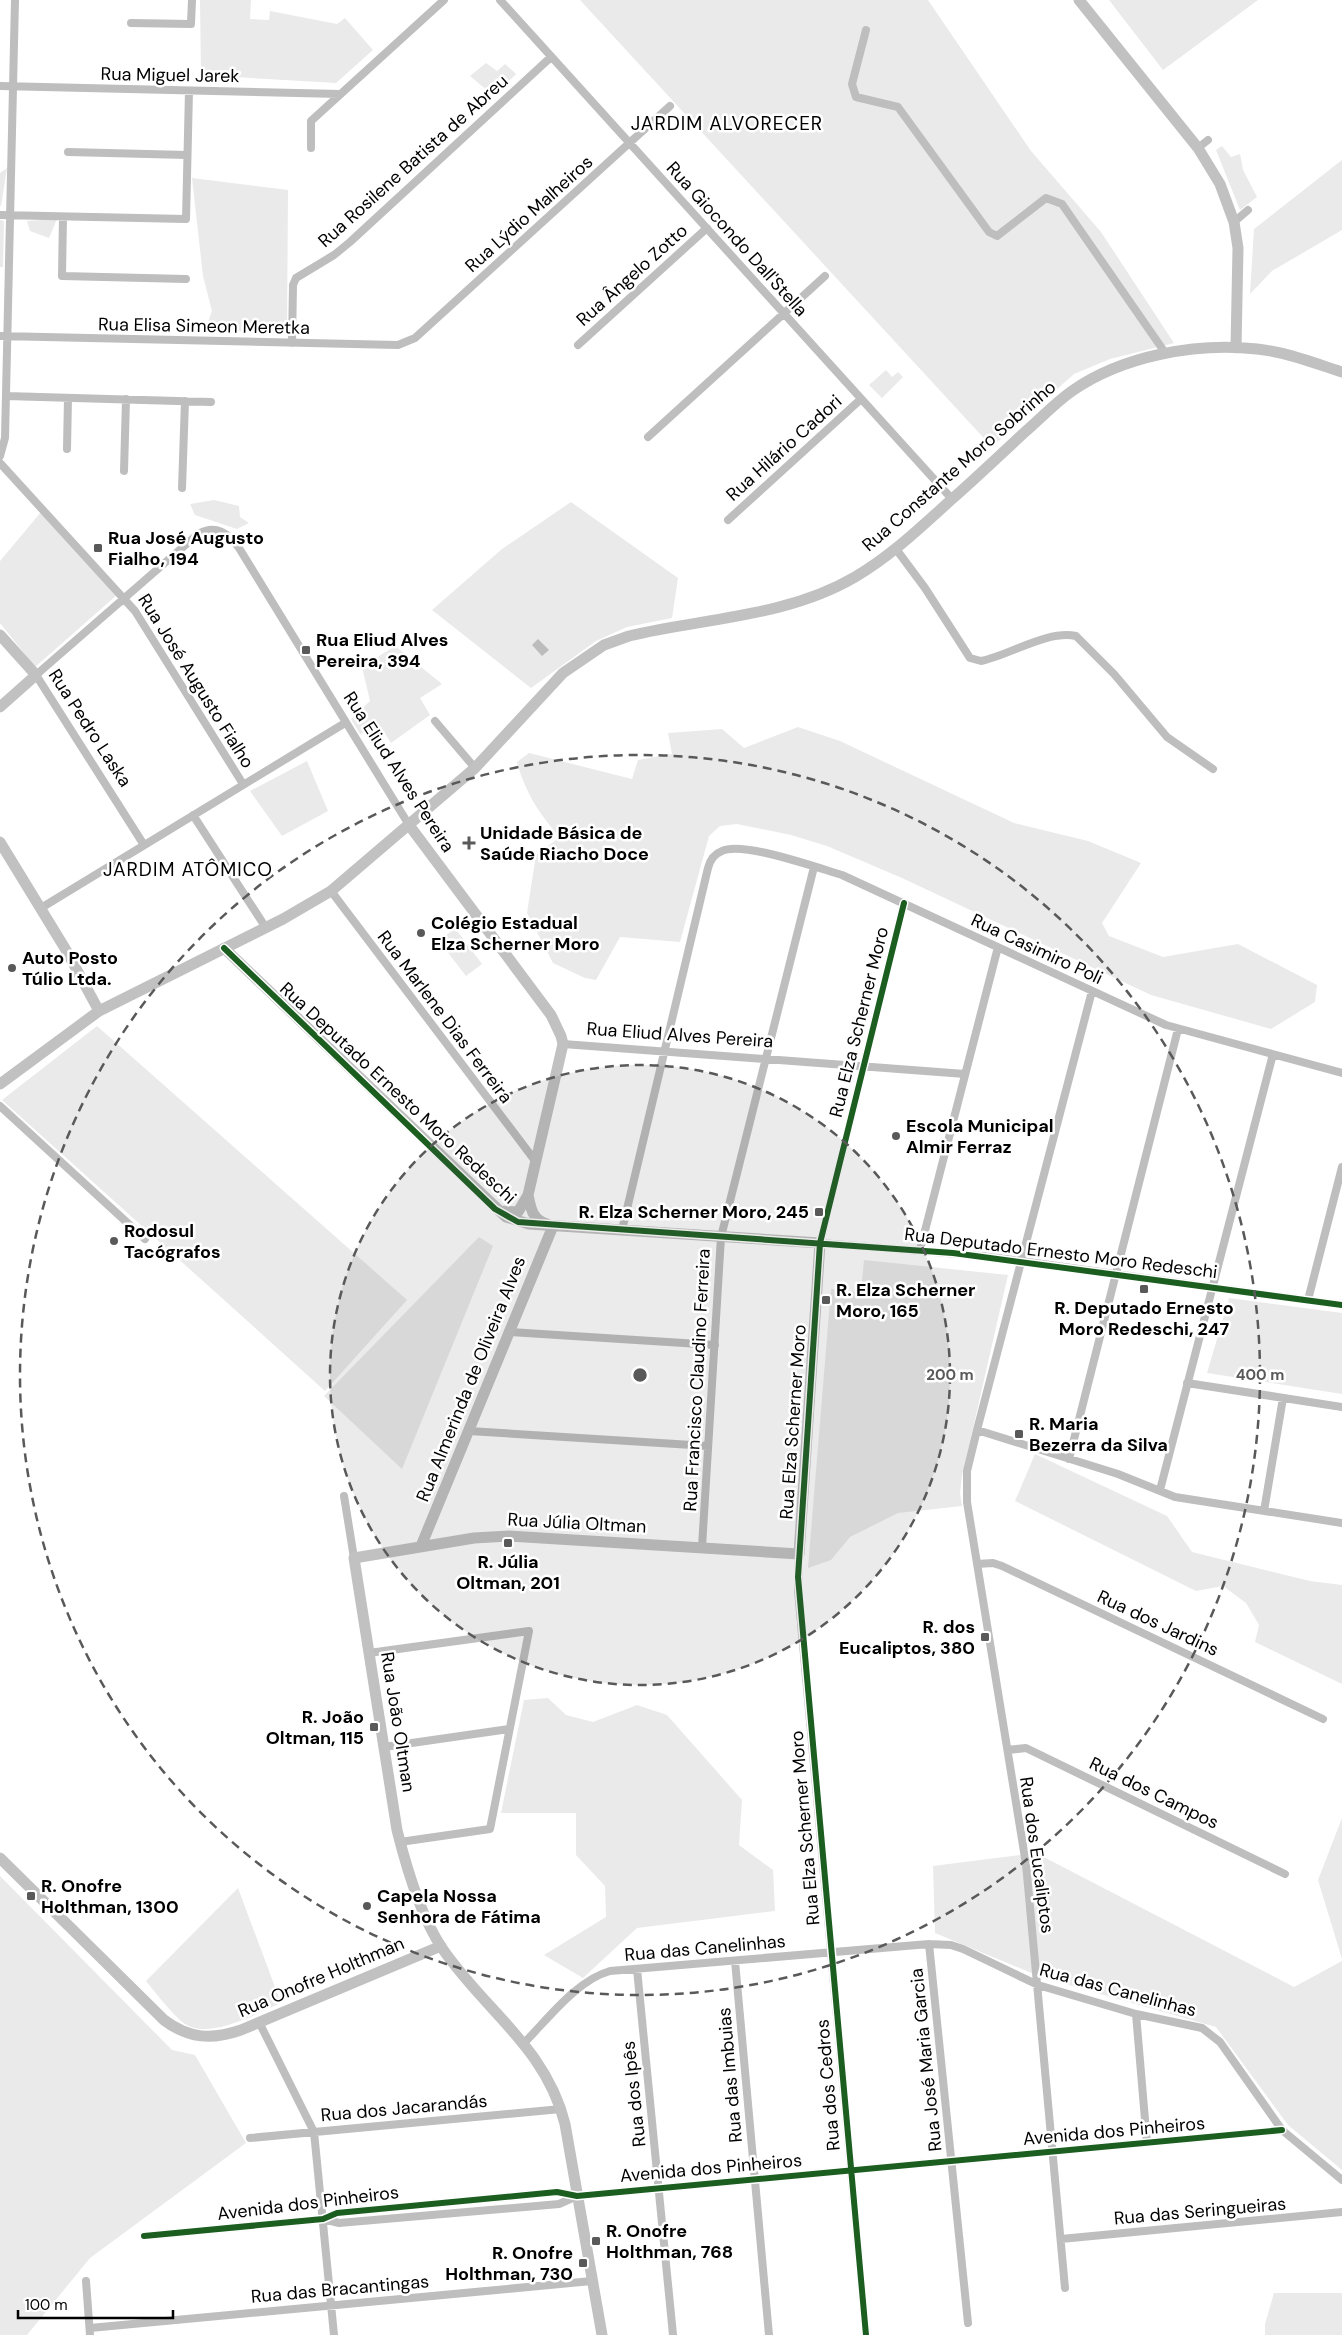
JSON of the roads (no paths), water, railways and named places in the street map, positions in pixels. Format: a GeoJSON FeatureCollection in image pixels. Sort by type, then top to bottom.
{"type":"FeatureCollection","features":[{"type":"Feature","properties":{"kind":"street"},"geometry":{"type":"LineString","coordinates":[[0,456],[5,438],[4,336],[10,215],[15,0]]}},
{"type":"Feature","properties":{"kind":"street"},"geometry":{"type":"LineString","coordinates":[[131,23],[191,24],[192,0]]}},
{"type":"Feature","properties":{"kind":"street"},"geometry":{"type":"LineString","coordinates":[[311,148],[311,121],[444,0]]}},
{"type":"Feature","properties":{"kind":"street","name":"Rua Giocondo Dall'Stella"},"geometry":{"type":"LineString","coordinates":[[500,0],[952,499]]}},
{"type":"Feature","properties":{"kind":"street"},"geometry":{"type":"LineString","coordinates":[[1079,0],[1198,148],[1220,184],[1234,222],[1239,274],[1236,348]]}},
{"type":"Feature","properties":{"kind":"street"},"geometry":{"type":"LineString","coordinates":[[866,30],[852,84],[856,97],[898,107],[989,232],[997,236],[1046,198],[1062,204],[1166,354]]}},
{"type":"Feature","properties":{"kind":"street","name":"Rua Rosilene Batista de Abreu"},"geometry":{"type":"LineString","coordinates":[[292,343],[293,285],[296,278],[350,242],[551,57]]}},
{"type":"Feature","properties":{"kind":"street","name":"Rua Miguel Jarek"},"geometry":{"type":"LineString","coordinates":[[0,86],[340,94]]}},
{"type":"Feature","properties":{"kind":"street"},"geometry":{"type":"LineString","coordinates":[[0,215],[186,219],[189,91]]}},
{"type":"Feature","properties":{"kind":"street","name":"Rua Lýdio Malheiros"},"geometry":{"type":"LineString","coordinates":[[407,343],[416,338],[670,106]]}},
{"type":"Feature","properties":{"kind":"street"},"geometry":{"type":"LineString","coordinates":[[1198,148],[1208,140]]}},
{"type":"Feature","properties":{"kind":"street"},"geometry":{"type":"LineString","coordinates":[[68,152],[187,155]]}},
{"type":"Feature","properties":{"kind":"street"},"geometry":{"type":"LineString","coordinates":[[1234,222],[1248,210]]}},
{"type":"Feature","properties":{"kind":"street"},"geometry":{"type":"LineString","coordinates":[[63,216],[62,276],[186,278]]}},
{"type":"Feature","properties":{"kind":"street","name":"Rua Ângelo Zotto"},"geometry":{"type":"LineString","coordinates":[[578,345],[707,228]]}},
{"type":"Feature","properties":{"kind":"street"},"geometry":{"type":"LineString","coordinates":[[648,436],[825,276]]}},
{"type":"Feature","properties":{"kind":"street","name":"Rua Elisa Simeon Meretka"},"geometry":{"type":"LineString","coordinates":[[4,336],[398,345],[407,343]]}},
{"type":"Feature","properties":{"kind":"street","name":"Rua Constante Moro Sobrinho"},"geometry":{"type":"LineString","coordinates":[[0,1084],[99,1011],[301,910],[331,891],[475,768],[563,673],[604,645],[641,633],[766,610],[814,596],[852,578],[896,549],[1071,392],[1116,368],[1166,354],[1189,350],[1236,348],[1279,353],[1342,372]]}},
{"type":"Feature","properties":{"kind":"street"},"geometry":{"type":"LineString","coordinates":[[6,396],[211,402]]}},
{"type":"Feature","properties":{"kind":"street"},"geometry":{"type":"LineString","coordinates":[[67,449],[68,398]]}},
{"type":"Feature","properties":{"kind":"street","name":"Rua Hilário Cadori"},"geometry":{"type":"LineString","coordinates":[[728,520],[861,398]]}},
{"type":"Feature","properties":{"kind":"street"},"geometry":{"type":"LineString","coordinates":[[124,471],[126,399]]}},
{"type":"Feature","properties":{"kind":"street"},"geometry":{"type":"LineString","coordinates":[[182,488],[185,401]]}},
{"type":"Feature","properties":{"kind":"street","name":"Rua José Augusto Fialho"},"geometry":{"type":"LineString","coordinates":[[0,463],[125,598],[146,626],[243,784]]}},
{"type":"Feature","properties":{"kind":"street","name":"Rua Eliud Alves Pereira"},"geometry":{"type":"LineString","coordinates":[[125,598],[204,530],[219,530],[226,534],[239,548],[408,826],[551,1015],[563,1044],[965,1074]]}},
{"type":"Feature","properties":{"kind":"street"},"geometry":{"type":"LineString","coordinates":[[896,549],[925,588],[970,658],[981,661],[1048,638],[1068,634],[1076,636],[1114,674],[1166,737],[1213,769]]}},
{"type":"Feature","properties":{"kind":"street"},"geometry":{"type":"LineString","coordinates":[[0,706],[125,598]]}},
{"type":"Feature","properties":{"kind":"street","name":"Rua Pedro Laska"},"geometry":{"type":"LineString","coordinates":[[0,635],[36,675],[144,845]]}},
{"type":"Feature","properties":{"kind":"street"},"geometry":{"type":"LineString","coordinates":[[435,721],[475,768]]}},
{"type":"Feature","properties":{"kind":"street"},"geometry":{"type":"LineString","coordinates":[[40,908],[345,723]]}},
{"type":"Feature","properties":{"kind":"street"},"geometry":{"type":"LineString","coordinates":[[193,815],[266,928]]}},
{"type":"Feature","properties":{"kind":"street"},"geometry":{"type":"LineString","coordinates":[[0,842],[99,1011]]}},
{"type":"Feature","properties":{"kind":"street","name":"Rua Casimiro Poli"},"geometry":{"type":"LineString","coordinates":[[664,1052],[710,861],[721,851],[732,848],[814,866],[849,878],[904,902],[1153,1020],[1178,1029],[1342,1073]]}},
{"type":"Feature","properties":{"kind":"street","name":"Rua Francisco Claudino Ferreira"},"geometry":{"type":"LineString","coordinates":[[702,1547],[721,1237],[814,866]]}},
{"type":"Feature","properties":{"kind":"street","name":"Rua Marlene Dias Ferreira"},"geometry":{"type":"LineString","coordinates":[[331,891],[536,1162]]}},
{"type":"Feature","properties":{"kind":"street","name":"Rua Elza Scherner Moro"},"geometry":{"type":"LineString","coordinates":[[831,1953],[798,1590],[820,1243],[904,902]]}},
{"type":"Feature","properties":{"kind":"street"},"geometry":{"type":"LineString","coordinates":[[920,1250],[998,947]]}},
{"type":"Feature","properties":{"kind":"street","name":"Rua Deputado Ernesto Moro Redeschi"},"geometry":{"type":"LineString","coordinates":[[224,948],[495,1209],[518,1222],[553,1226],[920,1250],[1021,1261],[1342,1305]]}},
{"type":"Feature","properties":{"kind":"street","name":"Rua dos Eucaliptos"},"geometry":{"type":"LineString","coordinates":[[1065,2288],[1026,1864],[977,1564],[966,1482],[977,1430],[1092,991]]}},
{"type":"Feature","properties":{"kind":"street"},"geometry":{"type":"LineString","coordinates":[[1070,1459],[1178,1029]]}},
{"type":"Feature","properties":{"kind":"street"},"geometry":{"type":"LineString","coordinates":[[495,1209],[506,1213],[518,1212],[528,1195],[563,1044]]}},
{"type":"Feature","properties":{"kind":"street"},"geometry":{"type":"LineString","coordinates":[[622,1230],[664,1052]]}},
{"type":"Feature","properties":{"kind":"street"},"geometry":{"type":"LineString","coordinates":[[1160,1490],[1273,1054]]}},
{"type":"Feature","properties":{"kind":"street"},"geometry":{"type":"LineString","coordinates":[[0,1106],[145,1238]]}},
{"type":"Feature","properties":{"kind":"street"},"geometry":{"type":"LineString","coordinates":[[1308,1300],[1340,1181],[1342,1167]]}},
{"type":"Feature","properties":{"kind":"street"},"geometry":{"type":"LineString","coordinates":[[528,1195],[536,1218],[553,1226]]}},
{"type":"Feature","properties":{"kind":"street","name":"Rua Almerinda de Oliveira Alves"},"geometry":{"type":"LineString","coordinates":[[422,1546],[553,1226]]}},
{"type":"Feature","properties":{"kind":"street"},"geometry":{"type":"LineString","coordinates":[[510,1332],[714,1345]]}},
{"type":"Feature","properties":{"kind":"street"},"geometry":{"type":"LineString","coordinates":[[1187,1383],[1342,1407]]}},
{"type":"Feature","properties":{"kind":"street"},"geometry":{"type":"LineString","coordinates":[[1264,1511],[1283,1398]]}},
{"type":"Feature","properties":{"kind":"street"},"geometry":{"type":"LineString","coordinates":[[977,1430],[1070,1459],[1175,1497],[1342,1523]]}},
{"type":"Feature","properties":{"kind":"street"},"geometry":{"type":"LineString","coordinates":[[469,1431],[708,1446]]}},
{"type":"Feature","properties":{"kind":"street","name":"Rua João Oltman"},"geometry":{"type":"LineString","coordinates":[[344,1496],[400,1842],[422,1904],[441,1946]]}},
{"type":"Feature","properties":{"kind":"street","name":"Rua Júlia Oltman"},"geometry":{"type":"LineString","coordinates":[[354,1558],[422,1546],[509,1536],[799,1554]]}},
{"type":"Feature","properties":{"kind":"street","name":"Rua dos Jardins"},"geometry":{"type":"LineString","coordinates":[[977,1564],[993,1563],[1002,1566],[1323,1719]]}},
{"type":"Feature","properties":{"kind":"street"},"geometry":{"type":"LineString","coordinates":[[369,1652],[529,1631],[490,1829],[400,1842]]}},
{"type":"Feature","properties":{"kind":"street"},"geometry":{"type":"LineString","coordinates":[[384,1747],[509,1730]]}},
{"type":"Feature","properties":{"kind":"street","name":"Rua dos Campos"},"geometry":{"type":"LineString","coordinates":[[1008,1750],[1026,1748],[1285,1874]]}},
{"type":"Feature","properties":{"kind":"street","name":"Rua Onofre Holthman"},"geometry":{"type":"LineString","coordinates":[[0,1858],[173,2026],[193,2036],[206,2038],[228,2035],[441,1946]]}},
{"type":"Feature","properties":{"kind":"street","name":"Rua das Canelinhas"},"geometry":{"type":"LineString","coordinates":[[524,2043],[589,1980],[610,1972],[929,1944],[951,1945],[1038,1985],[1136,2014],[1202,2028],[1215,2036],[1282,2130],[1342,2180]]}},
{"type":"Feature","properties":{"kind":"street","name":"Rua José Maria Garcia"},"geometry":{"type":"LineString","coordinates":[[929,1944],[968,2323]]}},
{"type":"Feature","properties":{"kind":"street"},"geometry":{"type":"LineString","coordinates":[[441,1946],[466,1979],[524,2043],[549,2078],[561,2109],[602,2335]]}},
{"type":"Feature","properties":{"kind":"street","name":"Rua dos Cedros"},"geometry":{"type":"LineString","coordinates":[[831,1953],[866,2335]]}},
{"type":"Feature","properties":{"kind":"street","name":"Rua das Imbuias"},"geometry":{"type":"LineString","coordinates":[[735,1961],[769,2335]]}},
{"type":"Feature","properties":{"kind":"street","name":"Rua dos Ipês"},"geometry":{"type":"LineString","coordinates":[[637,1969],[673,2335]]}},
{"type":"Feature","properties":{"kind":"street"},"geometry":{"type":"LineString","coordinates":[[1136,2014],[1147,2143]]}},
{"type":"Feature","properties":{"kind":"street"},"geometry":{"type":"LineString","coordinates":[[259,2022],[314,2132],[334,2335]]}},
{"type":"Feature","properties":{"kind":"street","name":"Rua dos Jacarandás"},"geometry":{"type":"LineString","coordinates":[[250,2138],[561,2109]]}},
{"type":"Feature","properties":{"kind":"street","name":"Avenida dos Pinheiros"},"geometry":{"type":"LineString","coordinates":[[144,2236],[323,2219],[337,2213],[548,2193],[578,2196],[1282,2130]]}},
{"type":"Feature","properties":{"kind":"street","name":"Avenida dos Pinheiros"},"geometry":{"type":"LineString","coordinates":[[323,2219],[339,2223],[559,2204],[578,2196]]}},
{"type":"Feature","properties":{"kind":"street","name":"Rua das Seringueiras"},"geometry":{"type":"LineString","coordinates":[[1061,2240],[1342,2212]]}},
{"type":"Feature","properties":{"kind":"street"},"geometry":{"type":"LineString","coordinates":[[86,2281],[90,2332]]}},
{"type":"Feature","properties":{"kind":"street","name":"Rua das Bracantingas"},"geometry":{"type":"LineString","coordinates":[[90,2332],[331,2305],[592,2281]]}},
{"type":"Feature","properties":{"kind":"place","name":"Rua José Augusto Fialho, 194"},"geometry":{"type":"Point","coordinates":[98,548]}},
{"type":"Feature","properties":{"kind":"place","name":"Rua Eliud Alves Pereira, 394"},"geometry":{"type":"Point","coordinates":[306,650]}},
{"type":"Feature","properties":{"kind":"place","name":"Unidade Básica de Saúde Riacho Doce"},"geometry":{"type":"Point","coordinates":[469,843]}},
{"type":"Feature","properties":{"kind":"place","name":"Colégio Estadual Elza Scherner Moro"},"geometry":{"type":"Point","coordinates":[421,933]}},
{"type":"Feature","properties":{"kind":"place","name":"Auto Posto Túlio Ltda."},"geometry":{"type":"Point","coordinates":[12,968]}},
{"type":"Feature","properties":{"kind":"place","name":"Escola Municipal Almir Ferraz"},"geometry":{"type":"Point","coordinates":[896,1136]}},
{"type":"Feature","properties":{"kind":"place","name":"R. Elza Scherner Moro, 245"},"geometry":{"type":"Point","coordinates":[819,1212]}},
{"type":"Feature","properties":{"kind":"place","name":"Rodosul Tacógrafos"},"geometry":{"type":"Point","coordinates":[114,1241]}},
{"type":"Feature","properties":{"kind":"place","name":"R. Deputado Ernesto Moro Redeschi, 247"},"geometry":{"type":"Point","coordinates":[1144,1289]}},
{"type":"Feature","properties":{"kind":"place","name":"R. Elza Scherner Moro, 165"},"geometry":{"type":"Point","coordinates":[826,1300]}},
{"type":"Feature","properties":{"kind":"place","name":"R. Maria Bezerra da Silva"},"geometry":{"type":"Point","coordinates":[1019,1434]}},
{"type":"Feature","properties":{"kind":"place","name":"R. Júlia Oltman, 201"},"geometry":{"type":"Point","coordinates":[508,1543]}},
{"type":"Feature","properties":{"kind":"place","name":"R. dos Eucaliptos, 380"},"geometry":{"type":"Point","coordinates":[985,1637]}},
{"type":"Feature","properties":{"kind":"place","name":"R. João Oltman, 115"},"geometry":{"type":"Point","coordinates":[374,1727]}},
{"type":"Feature","properties":{"kind":"place","name":"R. Onofre Holthman, 1300"},"geometry":{"type":"Point","coordinates":[31,1896]}},
{"type":"Feature","properties":{"kind":"place","name":"Capela Nossa Senhora de Fátima"},"geometry":{"type":"Point","coordinates":[367,1906]}},
{"type":"Feature","properties":{"kind":"place","name":"R. Onofre Holthman, 768"},"geometry":{"type":"Point","coordinates":[596,2241]}},
{"type":"Feature","properties":{"kind":"place","name":"R. Onofre Holthman, 730"},"geometry":{"type":"Point","coordinates":[583,2263]}},
{"type":"Feature","properties":{"kind":"district","name":"JARDIM ALVORECER"},"geometry":{"type":"Point","coordinates":[727,123]}},
{"type":"Feature","properties":{"kind":"district","name":"JARDIM ATÔMICO"},"geometry":{"type":"Point","coordinates":[188,869]}}]}
